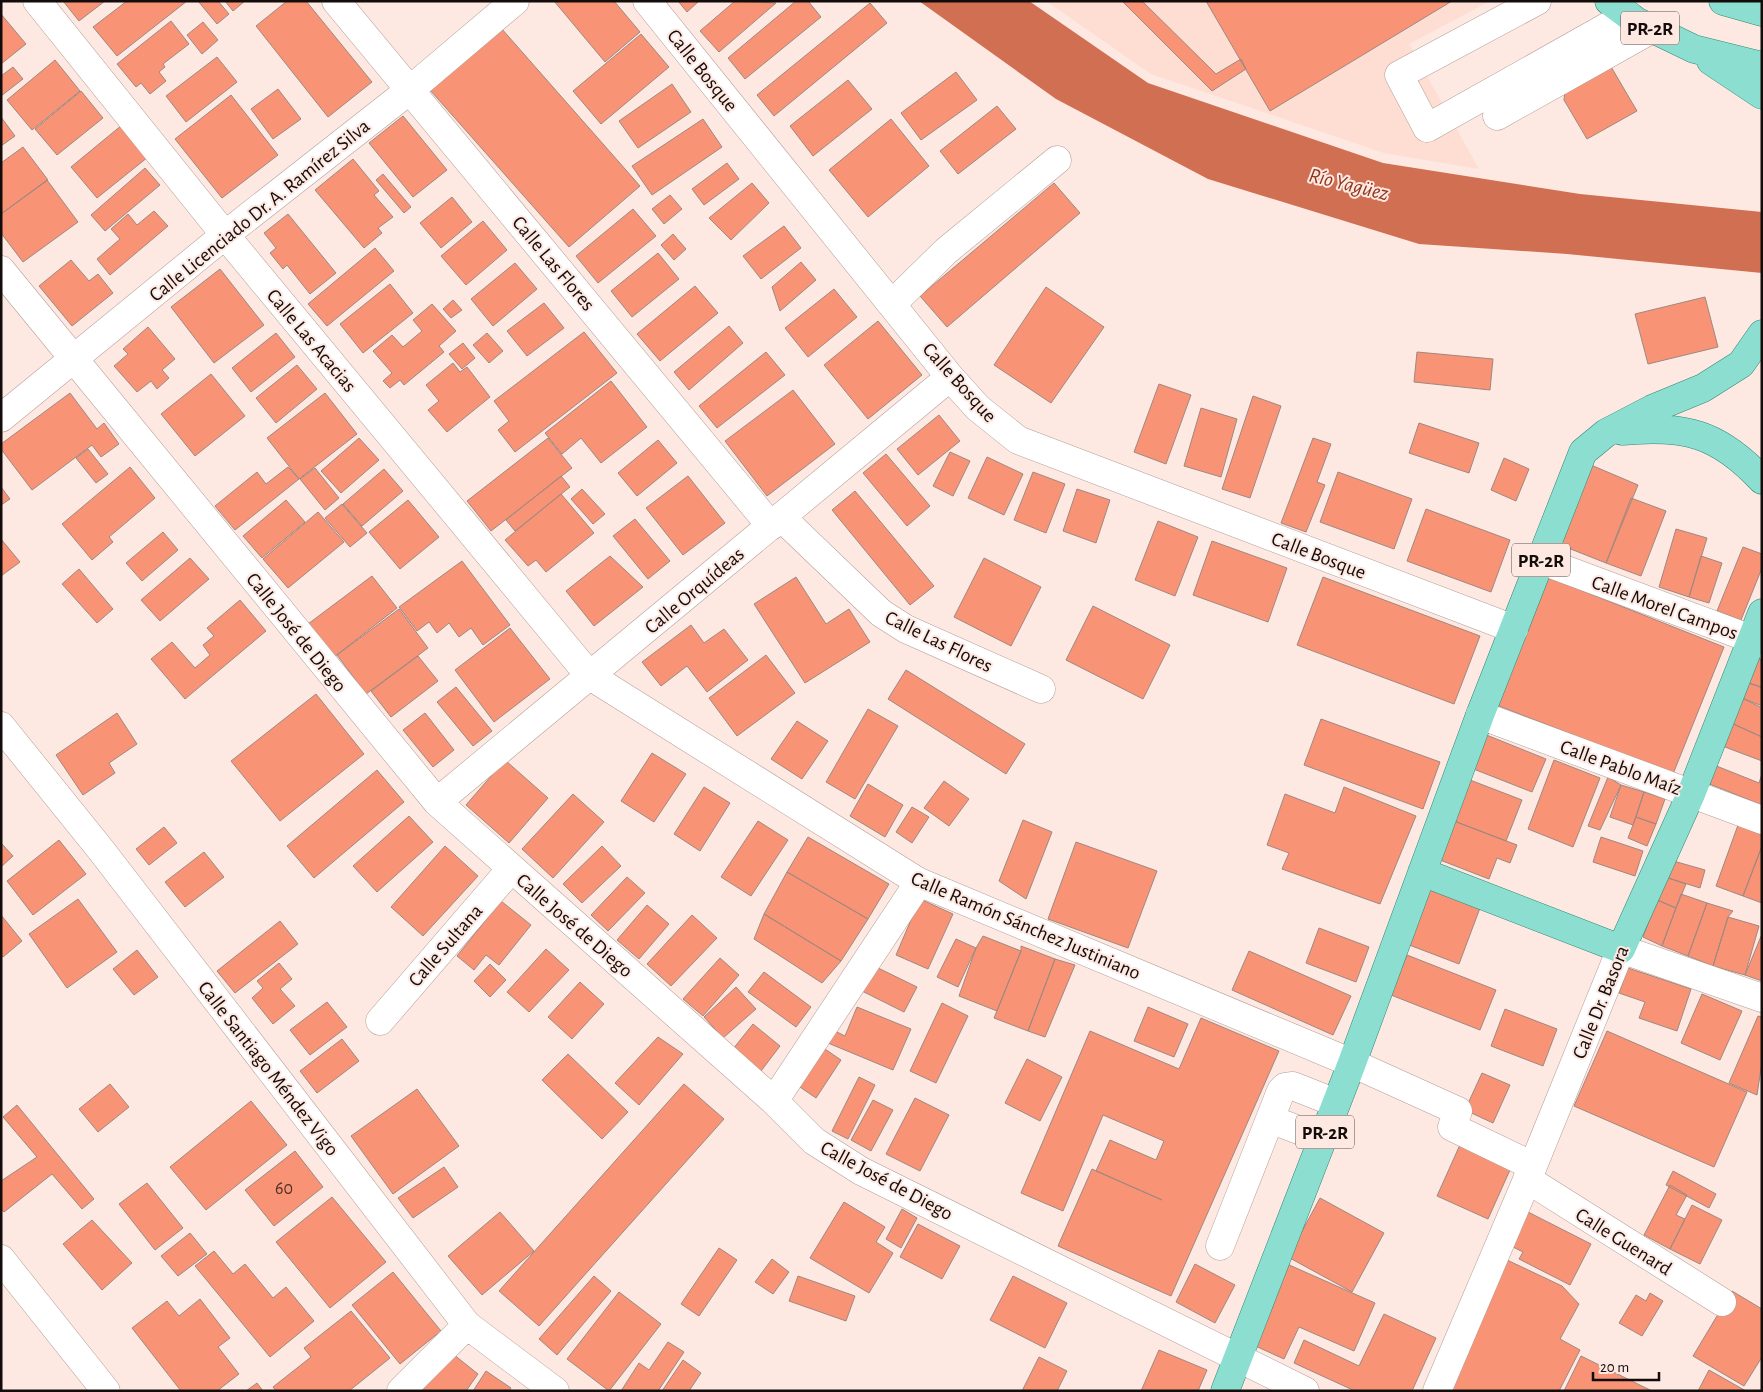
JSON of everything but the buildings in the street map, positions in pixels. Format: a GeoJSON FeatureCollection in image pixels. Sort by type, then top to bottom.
{"type":"FeatureCollection","features":[{"type":"Feature","properties":{"kind":"main road"},"geometry":{"type":"LineString","coordinates":[[1723,1],[1762,12]]}},
{"type":"Feature","properties":{"kind":"main road","name":"PR-2R"},"geometry":{"type":"LineString","coordinates":[[1619,8],[1652,29],[1694,49],[1762,66]]}},
{"type":"Feature","properties":{"kind":"main road"},"geometry":{"type":"LineString","coordinates":[[1694,49],[1762,95]]}},
{"type":"Feature","properties":{"kind":"main road","name":"PR-2R"},"geometry":{"type":"LineString","coordinates":[[1225,1391],[1352,1063],[1480,715],[1583,452],[1606,433],[1652,409],[1703,388],[1741,364],[1762,334]]}},
{"type":"Feature","properties":{"kind":"main road"},"geometry":{"type":"LineString","coordinates":[[1606,433],[1657,428],[1686,431],[1714,441],[1742,459],[1762,480]]}},
{"type":"Feature","properties":{"kind":"main road","name":"Calle Dr. Basora"},"geometry":{"type":"LineString","coordinates":[[1621,948],[1691,794],[1757,641],[1762,613]]}},
{"type":"Feature","properties":{"kind":"main road"},"geometry":{"type":"LineString","coordinates":[[1422,872],[1621,948]]}},
{"type":"Feature","properties":{"kind":"street","name":"Calle Las Acacias"},"geometry":{"type":"LineString","coordinates":[[37,1],[225,235],[590,676]]}},
{"type":"Feature","properties":{"kind":"street","name":"Calle Las Flores"},"geometry":{"type":"LineString","coordinates":[[336,1],[776,521],[880,613],[906,629],[1041,689]]}},
{"type":"Feature","properties":{"kind":"street","name":"Calle Licenciado Dr. A. Ramírez Silva"},"geometry":{"type":"LineString","coordinates":[[1,418],[225,235],[410,89],[515,1]]}},
{"type":"Feature","properties":{"kind":"street","name":"Calle Bosque"},"geometry":{"type":"LineString","coordinates":[[647,1],[950,377],[978,408],[1018,440],[1514,629]]}},
{"type":"Feature","properties":{"kind":"street"},"geometry":{"type":"LineString","coordinates":[[1537,1],[1399,75],[1427,128],[1619,8]]}},
{"type":"Feature","properties":{"kind":"street"},"geometry":{"type":"LineString","coordinates":[[1497,116],[1652,29]]}},
{"type":"Feature","properties":{"kind":"street"},"geometry":{"type":"LineString","coordinates":[[892,304],[946,251],[1057,160]]}},
{"type":"Feature","properties":{"kind":"street","name":"Calle José de Diego"},"geometry":{"type":"LineString","coordinates":[[1,270],[437,802],[774,1102],[814,1141],[861,1171],[1305,1391]]}},
{"type":"Feature","properties":{"kind":"street","name":"Calle Orquídeas"},"geometry":{"type":"LineString","coordinates":[[437,802],[950,377]]}},
{"type":"Feature","properties":{"kind":"street","name":"Calle Morel Campos"},"geometry":{"type":"LineString","coordinates":[[1540,560],[1757,641]]}},
{"type":"Feature","properties":{"kind":"street","name":"Calle Ramón Sánchez Justiniano"},"geometry":{"type":"LineString","coordinates":[[590,676],[919,882],[1352,1063],[1458,1111],[1452,1127],[1530,1172]]}},
{"type":"Feature","properties":{"kind":"street","name":"Calle Pablo Maíz"},"geometry":{"type":"LineString","coordinates":[[1480,715],[1762,820]]}},
{"type":"Feature","properties":{"kind":"street","name":"Calle Santiago Méndez Vigo"},"geometry":{"type":"LineString","coordinates":[[1,726],[101,850],[467,1325],[544,1388]]}},
{"type":"Feature","properties":{"kind":"street","name":"Calle Sultana"},"geometry":{"type":"LineString","coordinates":[[380,1021],[511,869]]}},
{"type":"Feature","properties":{"kind":"street"},"geometry":{"type":"LineString","coordinates":[[774,1102],[919,882]]}},
{"type":"Feature","properties":{"kind":"street"},"geometry":{"type":"LineString","coordinates":[[1621,948],[1762,998]]}},
{"type":"Feature","properties":{"kind":"street","name":"Calle Dr. Basora"},"geometry":{"type":"LineString","coordinates":[[1437,1391],[1530,1172],[1621,948]]}},
{"type":"Feature","properties":{"kind":"street"},"geometry":{"type":"LineString","coordinates":[[1220,1246],[1281,1091],[1285,1087],[1293,1086],[1336,1103]]}},
{"type":"Feature","properties":{"kind":"street"},"geometry":{"type":"LineString","coordinates":[[1270,1119],[1322,1139]]}},
{"type":"Feature","properties":{"kind":"street","name":"Calle Guenard"},"geometry":{"type":"LineString","coordinates":[[1530,1172],[1722,1302]]}},
{"type":"Feature","properties":{"kind":"street"},"geometry":{"type":"LineString","coordinates":[[1,1259],[106,1391]]}},
{"type":"Feature","properties":{"kind":"street"},"geometry":{"type":"LineString","coordinates":[[401,1391],[467,1325]]}},
{"type":"Feature","properties":{"kind":"shaded area"},"geometry":{"type":"Polygon","coordinates":[[[1046,1],[1490,1],[1409,44],[1479,169],[1384,153],[1151,74],[1046,1]]]}},
{"type":"Feature","properties":{"kind":"water","name":"Río Yagüez"},"geometry":{"type":"Polygon","coordinates":[[[919,1],[1029,1],[1148,83],[1383,163],[1580,194],[1762,212],[1762,273],[1567,254],[1419,244],[1208,179],[1056,99],[919,1]]]}}]}
